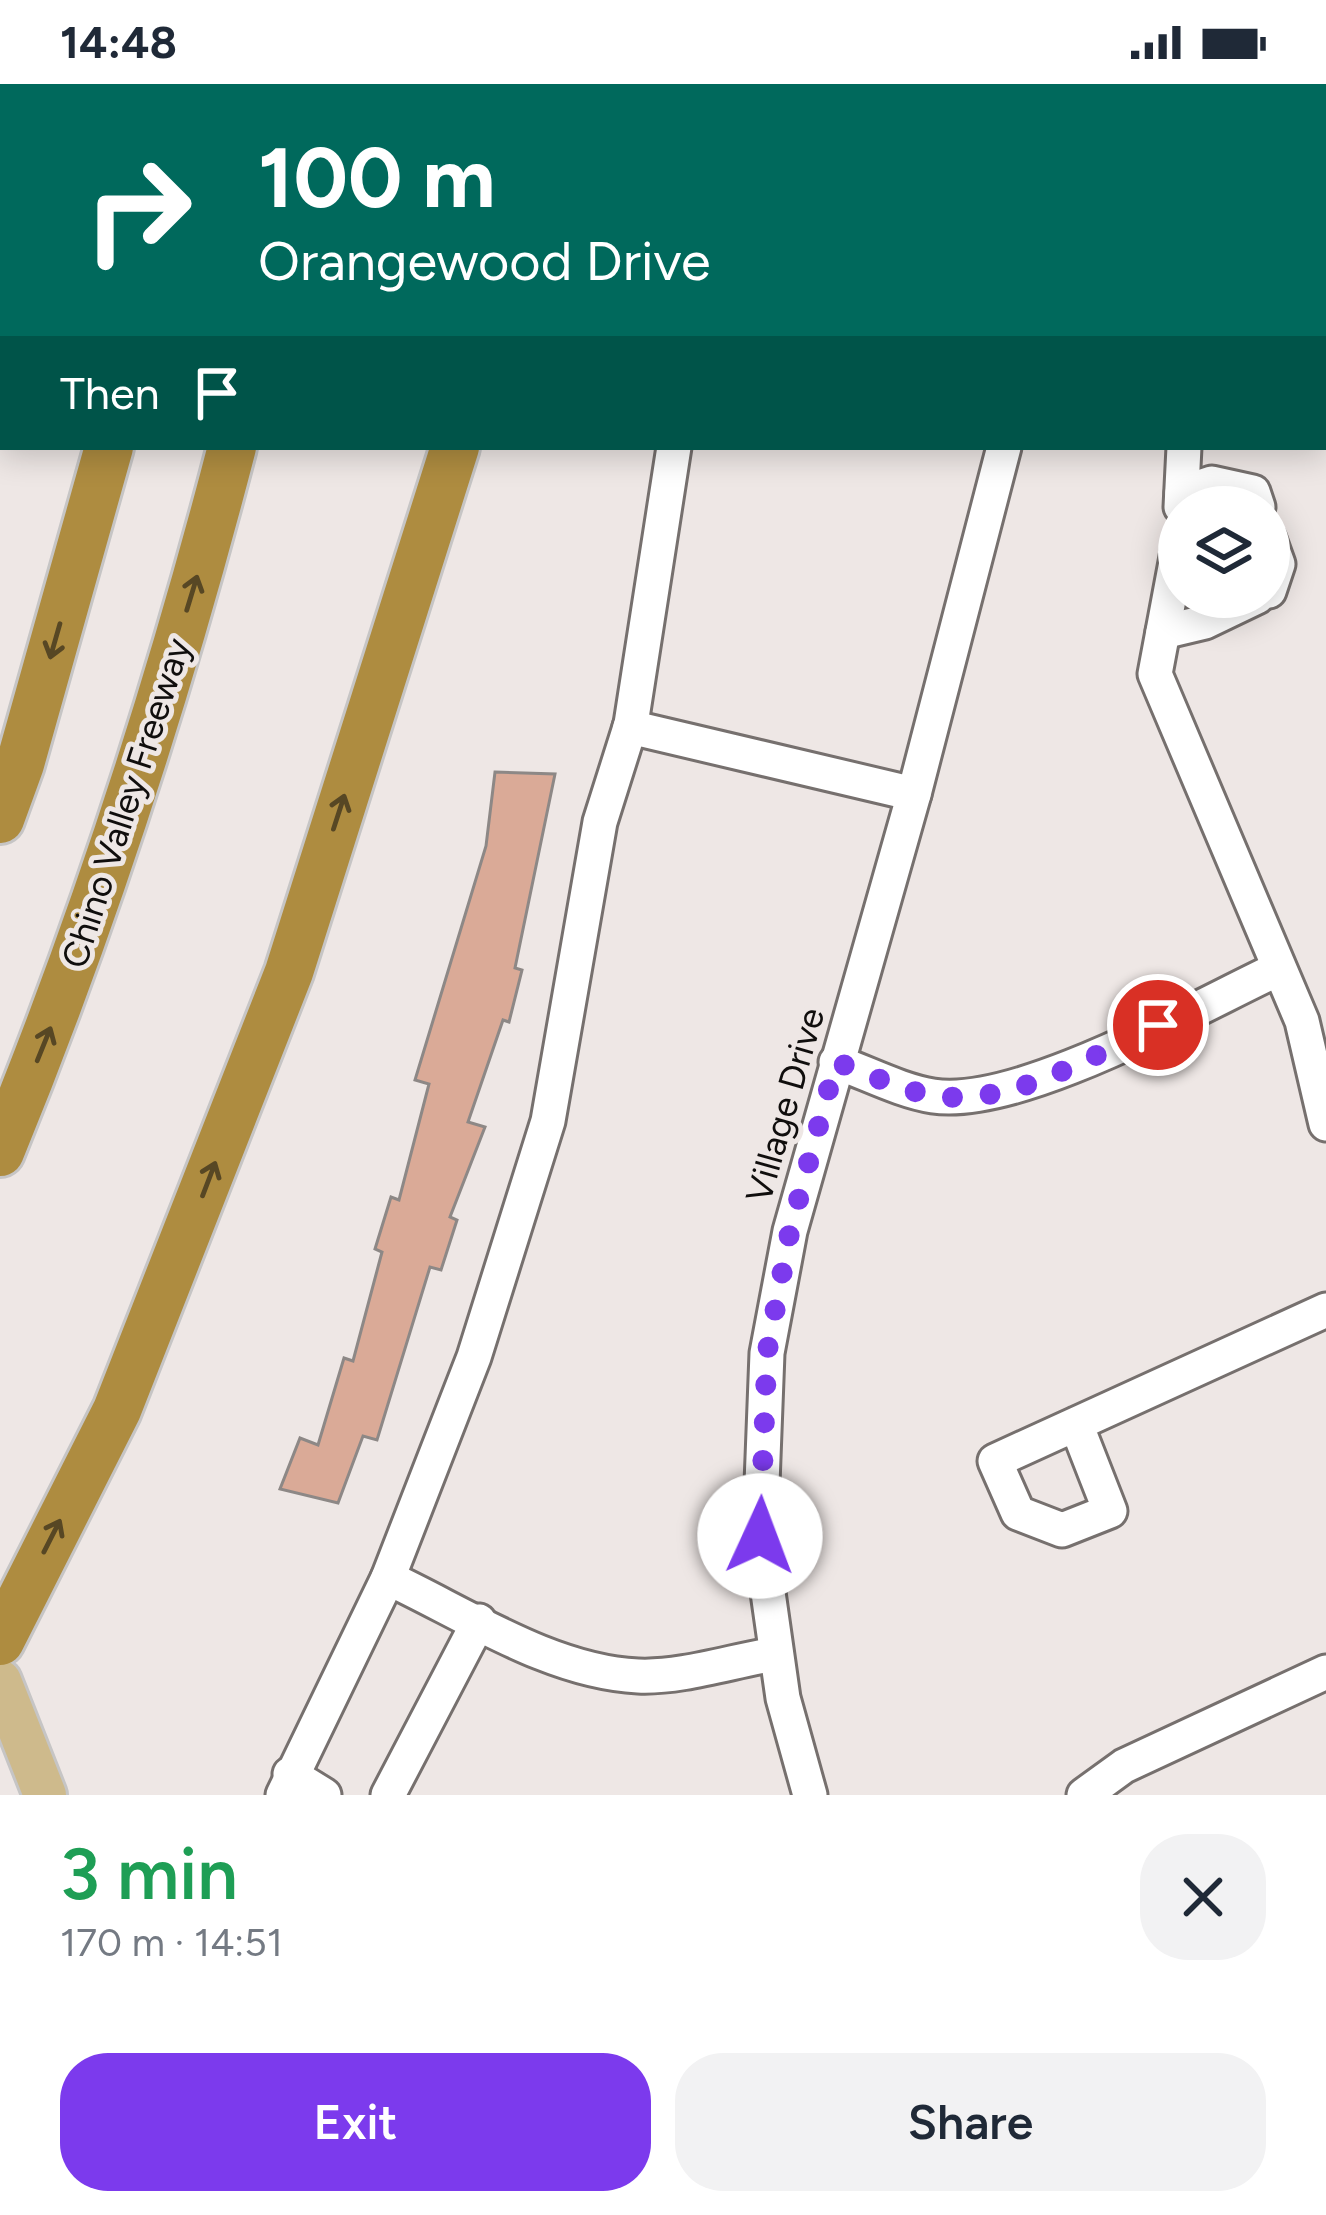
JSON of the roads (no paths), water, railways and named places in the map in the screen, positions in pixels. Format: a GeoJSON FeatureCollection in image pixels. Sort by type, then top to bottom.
{"type":"FeatureCollection","features":[{"type":"Feature","properties":{"kind":"highway"},"geometry":{"type":"LineString","coordinates":[[0,819],[20,764],[108,450]]}},
{"type":"Feature","properties":{"kind":"highway","name":"Chino Valley Freeway"},"geometry":{"type":"LineString","coordinates":[[0,1152],[70,980],[205,551],[231,450]]}},
{"type":"Feature","properties":{"kind":"highway"},"geometry":{"type":"LineString","coordinates":[[0,1641],[117,1409],[289,972],[454,450]]}},
{"type":"Feature","properties":{"kind":"main road"},"geometry":{"type":"LineString","coordinates":[[0,1681],[44,1795]]}},
{"type":"Feature","properties":{"kind":"street"},"geometry":{"type":"LineString","coordinates":[[324,1795],[286,1785],[388,1578],[474,1357],[548,1120],[600,822],[630,727],[674,450]]}},
{"type":"Feature","properties":{"kind":"street","name":"Village Drive"},"geometry":{"type":"LineString","coordinates":[[810,1795],[797,1760],[776,1654],[760,1536],[767,1353],[790,1231],[914,794],[1003,450]]}},
{"type":"Feature","properties":{"kind":"street"},"geometry":{"type":"LineString","coordinates":[[1182,486],[1184,450]]}},
{"type":"Feature","properties":{"kind":"street"},"geometry":{"type":"LineString","coordinates":[[1166,618],[1155,674],[1302,1021],[1326,1124]]}},
{"type":"Feature","properties":{"kind":"street"},"geometry":{"type":"LineString","coordinates":[[1163,632],[1212,618]]}},
{"type":"Feature","properties":{"kind":"street"},"geometry":{"type":"LineString","coordinates":[[630,727],[914,794]]}},
{"type":"Feature","properties":{"kind":"street"},"geometry":{"type":"LineString","coordinates":[[836,1062],[932,1096],[983,1097],[1037,1081],[1278,969]]}},
{"type":"Feature","properties":{"kind":"street"},"geometry":{"type":"LineString","coordinates":[[1076,1424],[1326,1310]]}},
{"type":"Feature","properties":{"kind":"street"},"geometry":{"type":"LineString","coordinates":[[388,1578],[575,1664],[643,1676],[776,1654]]}},
{"type":"Feature","properties":{"kind":"street"},"geometry":{"type":"LineString","coordinates":[[388,1795],[479,1621]]}},
{"type":"Feature","properties":{"kind":"street"},"geometry":{"type":"LineString","coordinates":[[1084,1795],[1124,1766],[1326,1672]]}}]}
